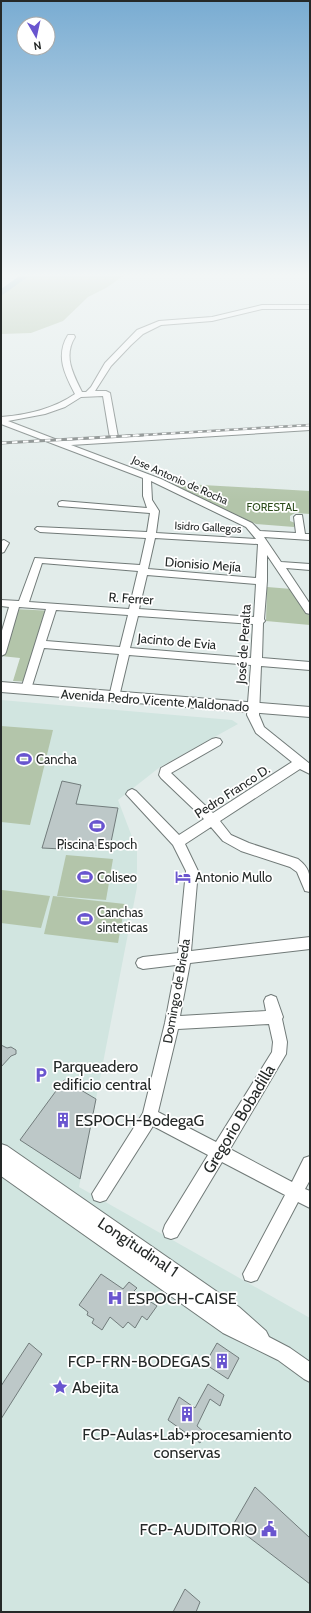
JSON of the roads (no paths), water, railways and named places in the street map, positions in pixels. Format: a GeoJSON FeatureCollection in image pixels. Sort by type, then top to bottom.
{"type":"FeatureCollection","features":[{"type":"Feature","properties":{"kind":"main road","name":"Avenida Pedro Vicente Maldonado"},"geometry":{"type":"LineString","coordinates":[[1,687],[253,711],[310,719]]}},
{"type":"Feature","properties":{"kind":"main road","name":"Avenida Pedro Vicente Maldonado"},"geometry":{"type":"LineString","coordinates":[[1,696],[253,711],[310,712]]}},
{"type":"Feature","properties":{"kind":"street"},"geometry":{"type":"LineString","coordinates":[[65,349],[64,353],[70,376],[84,394]]}},
{"type":"Feature","properties":{"kind":"street"},"geometry":{"type":"LineString","coordinates":[[1,420],[38,414],[84,394],[94,388],[108,365],[122,349]]}},
{"type":"Feature","properties":{"kind":"street"},"geometry":{"type":"LineString","coordinates":[[84,394],[106,393],[114,437]]}},
{"type":"Feature","properties":{"kind":"street","name":"Jose Antonio de Rocha"},"geometry":{"type":"LineString","coordinates":[[1,420],[58,444],[147,477],[248,525],[260,538],[308,607]]}},
{"type":"Feature","properties":{"kind":"street"},"geometry":{"type":"LineString","coordinates":[[47,439],[114,437],[310,423]]}},
{"type":"Feature","properties":{"kind":"street"},"geometry":{"type":"LineString","coordinates":[[196,432],[310,428]]}},
{"type":"Feature","properties":{"kind":"street"},"geometry":{"type":"LineString","coordinates":[[58,444],[114,437]]}},
{"type":"Feature","properties":{"kind":"street"},"geometry":{"type":"LineString","coordinates":[[114,697],[151,536],[154,511],[148,502],[147,477]]}},
{"type":"Feature","properties":{"kind":"street"},"geometry":{"type":"LineString","coordinates":[[62,504],[154,511]]}},
{"type":"Feature","properties":{"kind":"street"},"geometry":{"type":"LineString","coordinates":[[299,517],[306,537]]}},
{"type":"Feature","properties":{"kind":"street","name":"Isidro Gallegos"},"geometry":{"type":"LineString","coordinates":[[40,528],[151,536],[260,538],[306,537]]}},
{"type":"Feature","properties":{"kind":"street","name":"José de Peralta"},"geometry":{"type":"LineString","coordinates":[[253,711],[262,581],[260,538]]}},
{"type":"Feature","properties":{"kind":"street","name":"Dionisio Mejía"},"geometry":{"type":"LineString","coordinates":[[19,604],[38,560],[262,581]]}},
{"type":"Feature","properties":{"kind":"street"},"geometry":{"type":"LineString","coordinates":[[278,565],[310,567]]}},
{"type":"Feature","properties":{"kind":"street","name":"R. Ferrer"},"geometry":{"type":"LineString","coordinates":[[1,603],[260,620]]}},
{"type":"Feature","properties":{"kind":"street"},"geometry":{"type":"LineString","coordinates":[[1,652],[19,604]]}},
{"type":"Feature","properties":{"kind":"street"},"geometry":{"type":"LineString","coordinates":[[26,690],[52,606]]}},
{"type":"Feature","properties":{"kind":"street","name":"Jacinto de Evia"},"geometry":{"type":"LineString","coordinates":[[41,644],[310,666]]}},
{"type":"Feature","properties":{"kind":"street"},"geometry":{"type":"LineString","coordinates":[[253,711],[260,730],[310,770]]}},
{"type":"Feature","properties":{"kind":"street"},"geometry":{"type":"LineString","coordinates":[[216,742],[165,770],[164,773],[212,820],[227,838],[236,844],[297,866],[306,876],[310,887]]}},
{"type":"Feature","properties":{"kind":"street","name":"Pedro Franco D."},"geometry":{"type":"LineString","coordinates":[[178,842],[300,763]]}},
{"type":"Feature","properties":{"kind":"street","name":"Domingo de Brieda"},"geometry":{"type":"LineString","coordinates":[[100,1194],[150,1116],[172,1023],[184,959],[192,871],[178,842],[132,794]]}},
{"type":"Feature","properties":{"kind":"street"},"geometry":{"type":"LineString","coordinates":[[143,963],[310,943]]}},
{"type":"Feature","properties":{"kind":"street","name":"Gregorio Bobadilla"},"geometry":{"type":"LineString","coordinates":[[171,1231],[278,1054],[280,1042],[276,1018],[271,1001]]}},
{"type":"Feature","properties":{"kind":"street"},"geometry":{"type":"LineString","coordinates":[[172,1023],[276,1018]]}},
{"type":"Feature","properties":{"kind":"street"},"geometry":{"type":"LineString","coordinates":[[150,1116],[310,1200]]}},
{"type":"Feature","properties":{"kind":"street","name":"Longitudinal 1"},"geometry":{"type":"LineString","coordinates":[[1,1152],[233,1313],[271,1348]]}},
{"type":"Feature","properties":{"kind":"street"},"geometry":{"type":"LineString","coordinates":[[251,1274],[310,1164]]}},
{"type":"Feature","properties":{"kind":"street","name":"Longitudinal 1"},"geometry":{"type":"LineString","coordinates":[[1,1166],[228,1327],[271,1348],[310,1373]]}},
{"type":"Feature","properties":{"kind":"railway"},"geometry":{"type":"LineString","coordinates":[[138,435],[310,425]]}},
{"type":"Feature","properties":{"kind":"railway"},"geometry":{"type":"LineString","coordinates":[[1,443],[138,435]]}},
{"type":"Feature","properties":{"kind":"railway"},"geometry":{"type":"LineString","coordinates":[[126,436],[138,435]]}},
{"type":"Feature","properties":{"kind":"railway"},"geometry":{"type":"LineString","coordinates":[[138,435],[143,435]]}},
{"type":"Feature","properties":{"kind":"place","name":"Cancha"},"geometry":{"type":"Point","coordinates":[24,759]}},
{"type":"Feature","properties":{"kind":"place","name":"Piscina Espoch"},"geometry":{"type":"Point","coordinates":[97,826]}},
{"type":"Feature","properties":{"kind":"place","name":"Coliseo"},"geometry":{"type":"Point","coordinates":[85,877]}},
{"type":"Feature","properties":{"kind":"place","name":"Antonio Mullo"},"geometry":{"type":"Point","coordinates":[183,877]}},
{"type":"Feature","properties":{"kind":"place","name":"Canchas sinteticas"},"geometry":{"type":"Point","coordinates":[85,919]}},
{"type":"Feature","properties":{"kind":"place","name":"Parqueadero edificio central"},"geometry":{"type":"Point","coordinates":[41,1075]}},
{"type":"Feature","properties":{"kind":"place","name":"ESPOCH-BodegaG"},"geometry":{"type":"Point","coordinates":[63,1120]}},
{"type":"Feature","properties":{"kind":"place","name":"ESPOCH-CAISE"},"geometry":{"type":"Point","coordinates":[115,1298]}},
{"type":"Feature","properties":{"kind":"place","name":"FCP-FRN-BODEGAS"},"geometry":{"type":"Point","coordinates":[222,1361]}},
{"type":"Feature","properties":{"kind":"place","name":"Abejita"},"geometry":{"type":"Point","coordinates":[60,1387]}},
{"type":"Feature","properties":{"kind":"place","name":"FCP-Aulas+Lab+procesamiento conservas"},"geometry":{"type":"Point","coordinates":[187,1414]}},
{"type":"Feature","properties":{"kind":"place","name":"FCP-AUDITORIO"},"geometry":{"type":"Point","coordinates":[269,1529]}},
{"type":"Feature","properties":{"kind":"park label","name":"FORESTAL"},"geometry":{"type":"Point","coordinates":[272,507]}}]}
